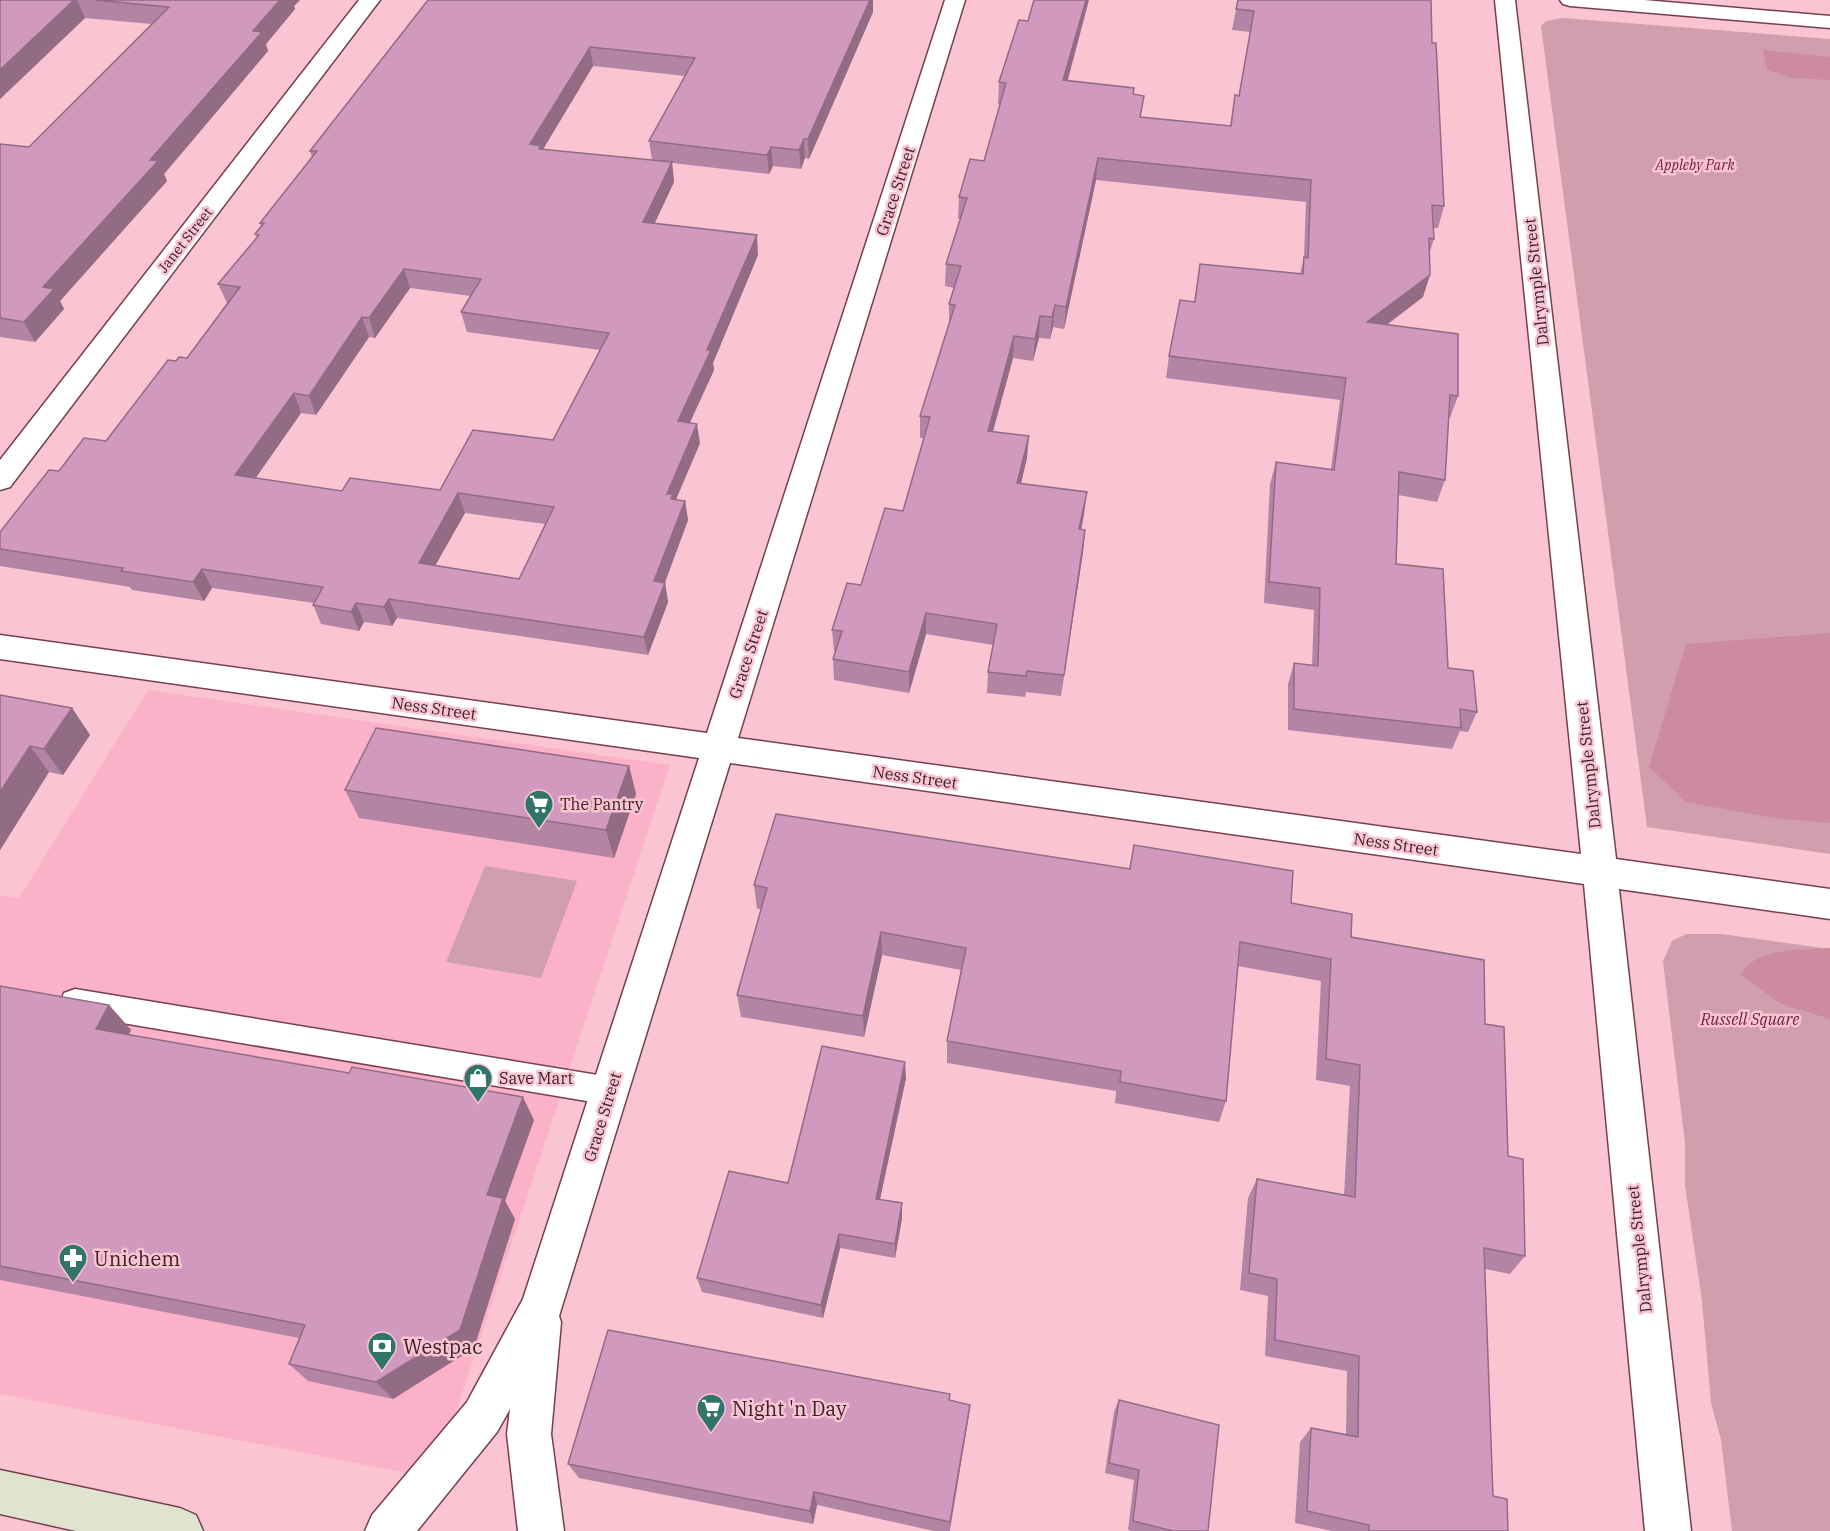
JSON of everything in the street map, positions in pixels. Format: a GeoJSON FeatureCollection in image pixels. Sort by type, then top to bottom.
{"type":"FeatureCollection","features":[{"type":"Feature","properties":{"kind":"main road"},"geometry":{"type":"LineString","coordinates":[[0,1492],[180,1531]]}},
{"type":"Feature","properties":{"kind":"street","name":"Janet Street"},"geometry":{"type":"LineString","coordinates":[[0,480],[370,0]]}},
{"type":"Feature","properties":{"kind":"street","name":"Grace Street"},"geometry":{"type":"LineString","coordinates":[[388,1531],[482,1418],[541,1308],[955,0]]}},
{"type":"Feature","properties":{"kind":"street","name":"Dalrymple Street"},"geometry":{"type":"LineString","coordinates":[[1505,0],[1600,873],[1668,1531]]}},
{"type":"Feature","properties":{"kind":"street"},"geometry":{"type":"LineString","coordinates":[[1570,0],[1830,22]]}},
{"type":"Feature","properties":{"kind":"street","name":"Ness Street"},"geometry":{"type":"LineString","coordinates":[[0,647],[1830,904]]}},
{"type":"Feature","properties":{"kind":"street","name":"Grace Street"},"geometry":{"type":"LineString","coordinates":[[541,1308],[529,1434],[541,1531]]}},
{"type":"Feature","properties":{"kind":"lane"},"geometry":{"type":"LineString","coordinates":[[47,997],[610,1091]]}},
{"type":"Feature","properties":{"kind":"shaded area"},"geometry":{"type":"Polygon","coordinates":[[[1763,50],[1830,57],[1830,80],[1792,78],[1767,70],[1763,50]]]}},
{"type":"Feature","properties":{"kind":"shaded area"},"geometry":{"type":"Polygon","coordinates":[[[1830,633],[1830,823],[1773,818],[1686,802],[1649,767],[1686,644],[1830,633]]]}},
{"type":"Feature","properties":{"kind":"shaded area"},"geometry":{"type":"Polygon","coordinates":[[[148,690],[670,765],[434,1478],[0,1394],[0,895],[19,898],[148,690]]]}},
{"type":"Feature","properties":{"kind":"shaded area"},"geometry":{"type":"Polygon","coordinates":[[[1830,948],[1830,1019],[1779,1003],[1741,974],[1748,965],[1769,954],[1830,948]]]}},
{"type":"Feature","properties":{"kind":"green space","name":"Appleby Park"},"geometry":{"type":"Polygon","coordinates":[[[1563,18],[1830,39],[1830,854],[1647,827],[1541,26],[1546,21],[1563,18]]]}},
{"type":"Feature","properties":{"kind":"green space"},"geometry":{"type":"Polygon","coordinates":[[[485,866],[577,881],[541,978],[446,962],[485,866]]]}},
{"type":"Feature","properties":{"kind":"green space","name":"Russell Square"},"geometry":{"type":"Polygon","coordinates":[[[1686,934],[1721,934],[1830,949],[1830,1531],[1732,1531],[1721,1440],[1711,1403],[1702,1301],[1685,1185],[1685,1143],[1663,961],[1672,941],[1686,934]]]}},
{"type":"Feature","properties":{"kind":"building"},"geometry":{"type":"Polygon","coordinates":[[[0,0],[74,0],[0,70],[0,0]]]}},
{"type":"Feature","properties":{"kind":"building"},"geometry":{"type":"Polygon","coordinates":[[[95,0],[280,0],[253,31],[262,32],[150,160],[158,161],[43,287],[54,289],[24,322],[0,318],[0,144],[29,147],[169,7],[95,0]]]}},
{"type":"Feature","properties":{"kind":"building"},"geometry":{"type":"Polygon","coordinates":[[[428,0],[870,0],[808,139],[804,139],[799,150],[771,147],[767,155],[649,141],[695,58],[590,47],[530,144],[541,146],[539,149],[672,162],[643,222],[757,235],[707,350],[711,350],[678,421],[697,424],[667,494],[673,494],[671,499],[685,501],[654,581],[665,583],[644,637],[389,599],[384,607],[356,603],[351,612],[313,605],[323,587],[202,569],[193,582],[121,571],[123,568],[0,549],[0,532],[49,470],[59,471],[84,438],[106,441],[168,360],[176,361],[179,357],[187,358],[240,287],[218,284],[259,235],[255,234],[264,223],[260,223],[317,151],[310,151],[428,0]],[[404,269],[369,318],[362,317],[309,396],[294,393],[235,475],[342,491],[350,478],[440,490],[473,430],[553,440],[609,333],[461,312],[481,279],[404,269]],[[458,493],[419,563],[519,579],[554,507],[458,493]]]}},
{"type":"Feature","properties":{"kind":"building"},"geometry":{"type":"Polygon","coordinates":[[[1034,0],[1086,0],[1063,80],[1134,88],[1133,94],[1144,96],[1140,117],[1231,126],[1235,95],[1239,96],[1254,11],[1236,9],[1238,0],[1431,0],[1432,43],[1436,43],[1444,206],[1432,205],[1434,239],[1429,238],[1430,275],[1367,322],[1458,334],[1458,396],[1450,395],[1445,480],[1399,472],[1396,564],[1443,569],[1448,668],[1473,671],[1477,712],[1460,709],[1461,728],[1294,709],[1294,663],[1318,666],[1320,588],[1269,582],[1276,462],[1334,470],[1346,378],[1169,356],[1180,300],[1195,302],[1200,264],[1303,274],[1304,257],[1308,258],[1311,180],[1098,158],[1066,307],[1055,305],[1052,317],[1040,316],[1035,339],[1014,336],[988,431],[1029,436],[1017,483],[1087,492],[1079,529],[1085,530],[1064,675],[1027,671],[1026,676],[988,672],[997,624],[926,613],[909,672],[833,659],[842,631],[832,630],[847,583],[861,585],[885,508],[903,511],[930,417],[920,416],[955,305],[949,304],[961,266],[946,264],[967,198],[959,197],[970,159],[984,161],[1006,83],[999,82],[1019,20],[1028,21],[1034,0]]]}},
{"type":"Feature","properties":{"kind":"building"},"geometry":{"type":"Polygon","coordinates":[[[0,695],[72,708],[44,749],[30,746],[0,792],[0,695]]]}},
{"type":"Feature","properties":{"kind":"building"},"geometry":{"type":"Polygon","coordinates":[[[376,728],[629,766],[606,830],[345,790],[376,728]]]}},
{"type":"Feature","properties":{"kind":"building"},"geometry":{"type":"Polygon","coordinates":[[[776,814],[1130,869],[1134,845],[1293,871],[1291,903],[1352,914],[1351,937],[1484,960],[1485,1024],[1504,1027],[1508,1156],[1523,1159],[1525,1256],[1484,1248],[1493,1496],[1507,1499],[1508,1531],[1369,1531],[1369,1525],[1307,1511],[1311,1428],[1358,1437],[1359,1356],[1275,1340],[1277,1279],[1249,1273],[1257,1179],[1355,1197],[1360,1065],[1326,1059],[1331,959],[1240,942],[1226,1101],[1120,1082],[1121,1071],[947,1041],[966,948],[881,932],[863,1016],[737,995],[767,888],[754,885],[776,814]]]}},
{"type":"Feature","properties":{"kind":"building"},"geometry":{"type":"Polygon","coordinates":[[[0,986],[109,1005],[96,1029],[349,1073],[352,1067],[523,1097],[487,1195],[503,1198],[460,1330],[376,1382],[289,1364],[305,1325],[0,1266],[0,986]]]}},
{"type":"Feature","properties":{"kind":"building"},"geometry":{"type":"Polygon","coordinates":[[[822,1046],[905,1062],[876,1199],[902,1203],[895,1244],[839,1234],[821,1305],[697,1278],[729,1171],[788,1183],[822,1046]]]}},
{"type":"Feature","properties":{"kind":"building"},"geometry":{"type":"Polygon","coordinates":[[[608,1330],[950,1394],[949,1400],[970,1405],[950,1522],[814,1492],[810,1511],[568,1464],[608,1330]]]}},
{"type":"Feature","properties":{"kind":"building"},"geometry":{"type":"Polygon","coordinates":[[[1119,1400],[1219,1425],[1208,1531],[1173,1531],[1133,1521],[1139,1470],[1109,1463],[1119,1400]]]}},
{"type":"Feature","properties":{"kind":"place","name":"The Pantry"},"geometry":{"type":"Point","coordinates":[539,830]}},
{"type":"Feature","properties":{"kind":"place","name":"Save Mart"},"geometry":{"type":"Point","coordinates":[478,1104]}},
{"type":"Feature","properties":{"kind":"place","name":"Unichem"},"geometry":{"type":"Point","coordinates":[73,1284]}},
{"type":"Feature","properties":{"kind":"place","name":"Westpac"},"geometry":{"type":"Point","coordinates":[382,1372]}},
{"type":"Feature","properties":{"kind":"place","name":"Night 'n Day"},"geometry":{"type":"Point","coordinates":[711,1434]}}]}
